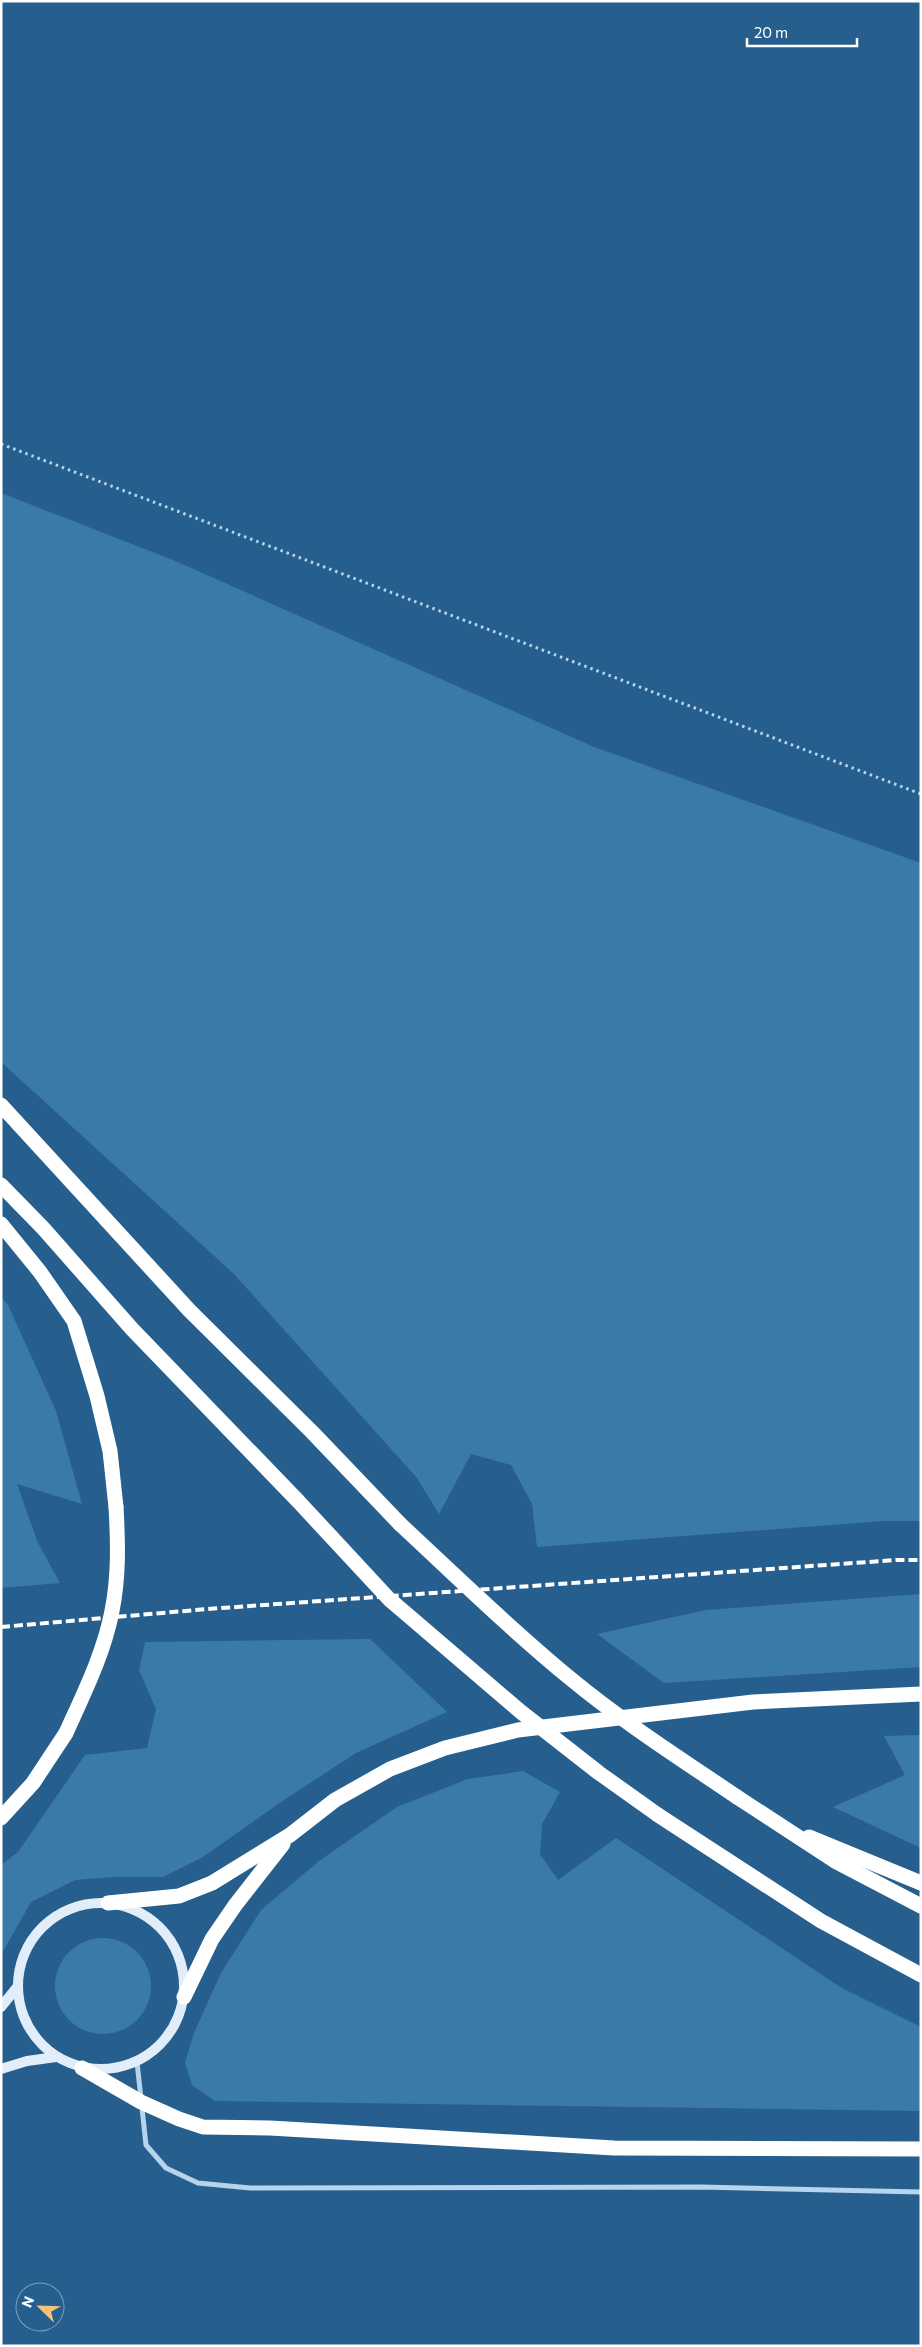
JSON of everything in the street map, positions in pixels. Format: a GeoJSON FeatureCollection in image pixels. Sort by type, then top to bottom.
{"type":"FeatureCollection","features":[{"type":"Feature","properties":{"kind":"highway"},"geometry":{"type":"LineString","coordinates":[[1,1105],[189,1310],[312,1432],[400,1524],[571,1680],[642,1732],[835,1862],[921,1906]]}},
{"type":"Feature","properties":{"kind":"highway"},"geometry":{"type":"LineString","coordinates":[[1,1185],[43,1228],[132,1329],[396,1605],[521,1712],[598,1773],[658,1815],[821,1921],[921,1975]]}},
{"type":"Feature","properties":{"kind":"highway"},"geometry":{"type":"LineString","coordinates":[[1,1224],[40,1272],[74,1321],[97,1396],[110,1451],[116,1507],[118,1560],[112,1611],[94,1672],[66,1732],[32,1783],[1,1818]]}},
{"type":"Feature","properties":{"kind":"highway"},"geometry":{"type":"LineString","coordinates":[[108,1903],[179,1896],[212,1883],[290,1835],[335,1800],[390,1769],[445,1748],[518,1730],[753,1702],[921,1694]]}},
{"type":"Feature","properties":{"kind":"highway"},"geometry":{"type":"LineString","coordinates":[[779,1825],[921,1883]]}},
{"type":"Feature","properties":{"kind":"highway"},"geometry":{"type":"LineString","coordinates":[[184,1997],[212,1939],[236,1904],[290,1835]]}},
{"type":"Feature","properties":{"kind":"highway"},"geometry":{"type":"LineString","coordinates":[[82,2068],[141,2102],[179,2119],[203,2127],[270,2128],[614,2148],[921,2149]]}},
{"type":"Feature","properties":{"kind":"street"},"geometry":{"type":"LineString","coordinates":[[108,1903],[135,1909],[157,1924],[174,1944],[184,1969],[184,1997],[176,2024],[160,2046],[136,2062],[109,2070],[82,2068],[56,2057],[35,2039],[22,2014],[18,1986],[22,1959],[36,1935],[56,1916],[81,1905],[108,1903]]}},
{"type":"Feature","properties":{"kind":"street"},"geometry":{"type":"LineString","coordinates":[[1,2007],[18,1986]]}},
{"type":"Feature","properties":{"kind":"street"},"geometry":{"type":"LineString","coordinates":[[1,2069],[27,2061],[56,2057]]}},
{"type":"Feature","properties":{"kind":"street"},"geometry":{"type":"LineString","coordinates":[[136,2062],[146,2145],[166,2168],[198,2183],[250,2188],[701,2187],[921,2192]]}},
{"type":"Feature","properties":{"kind":"path"},"geometry":{"type":"LineString","coordinates":[[1,444],[921,794]]}},
{"type":"Feature","properties":{"kind":"shaded area"},"geometry":{"type":"Polygon","coordinates":[[[1,493],[173,560],[594,747],[921,863],[921,1521],[884,1521],[537,1547],[532,1504],[511,1465],[471,1454],[439,1514],[417,1478],[234,1274],[1,1062],[1,493]]]}},
{"type":"Feature","properties":{"kind":"shaded area"},"geometry":{"type":"Polygon","coordinates":[[[1,1297],[8,1305],[56,1411],[82,1504],[17,1484],[38,1543],[60,1583],[1,1588],[1,1297]]]}},
{"type":"Feature","properties":{"kind":"shaded area"},"geometry":{"type":"Polygon","coordinates":[[[921,1594],[921,1667],[664,1683],[597,1634],[706,1610],[921,1594]]]}},
{"type":"Feature","properties":{"kind":"shaded area"},"geometry":{"type":"Polygon","coordinates":[[[370,1639],[447,1712],[356,1753],[284,1800],[203,1857],[163,1877],[114,1877],[75,1880],[31,1902],[1,1955],[1,1865],[18,1852],[85,1755],[147,1748],[156,1709],[139,1670],[145,1642],[370,1639]]]}},
{"type":"Feature","properties":{"kind":"shaded area"},"geometry":{"type":"Polygon","coordinates":[[[921,1735],[921,1848],[833,1807],[905,1775],[884,1736],[921,1735]]]}},
{"type":"Feature","properties":{"kind":"shaded area"},"geometry":{"type":"Polygon","coordinates":[[[523,1771],[560,1792],[542,1824],[540,1854],[558,1880],[616,1838],[840,1987],[921,2027],[921,2111],[215,2101],[192,2085],[185,2063],[194,2033],[221,1973],[261,1910],[319,1861],[397,1807],[468,1779],[523,1771]]]}},
{"type":"Feature","properties":{"kind":"shaded area"},"geometry":{"type":"Polygon","coordinates":[[[103,1938],[121,1942],[137,1952],[147,1968],[151,1986],[147,2004],[137,2020],[121,2030],[103,2034],[85,2030],[69,2020],[59,2004],[55,1986],[59,1968],[69,1952],[85,1942],[103,1938]]]}},
{"type":"Feature","properties":{"kind":"railway"},"geometry":{"type":"LineString","coordinates":[[1,1627],[208,1609],[896,1560],[921,1560]]}}]}
